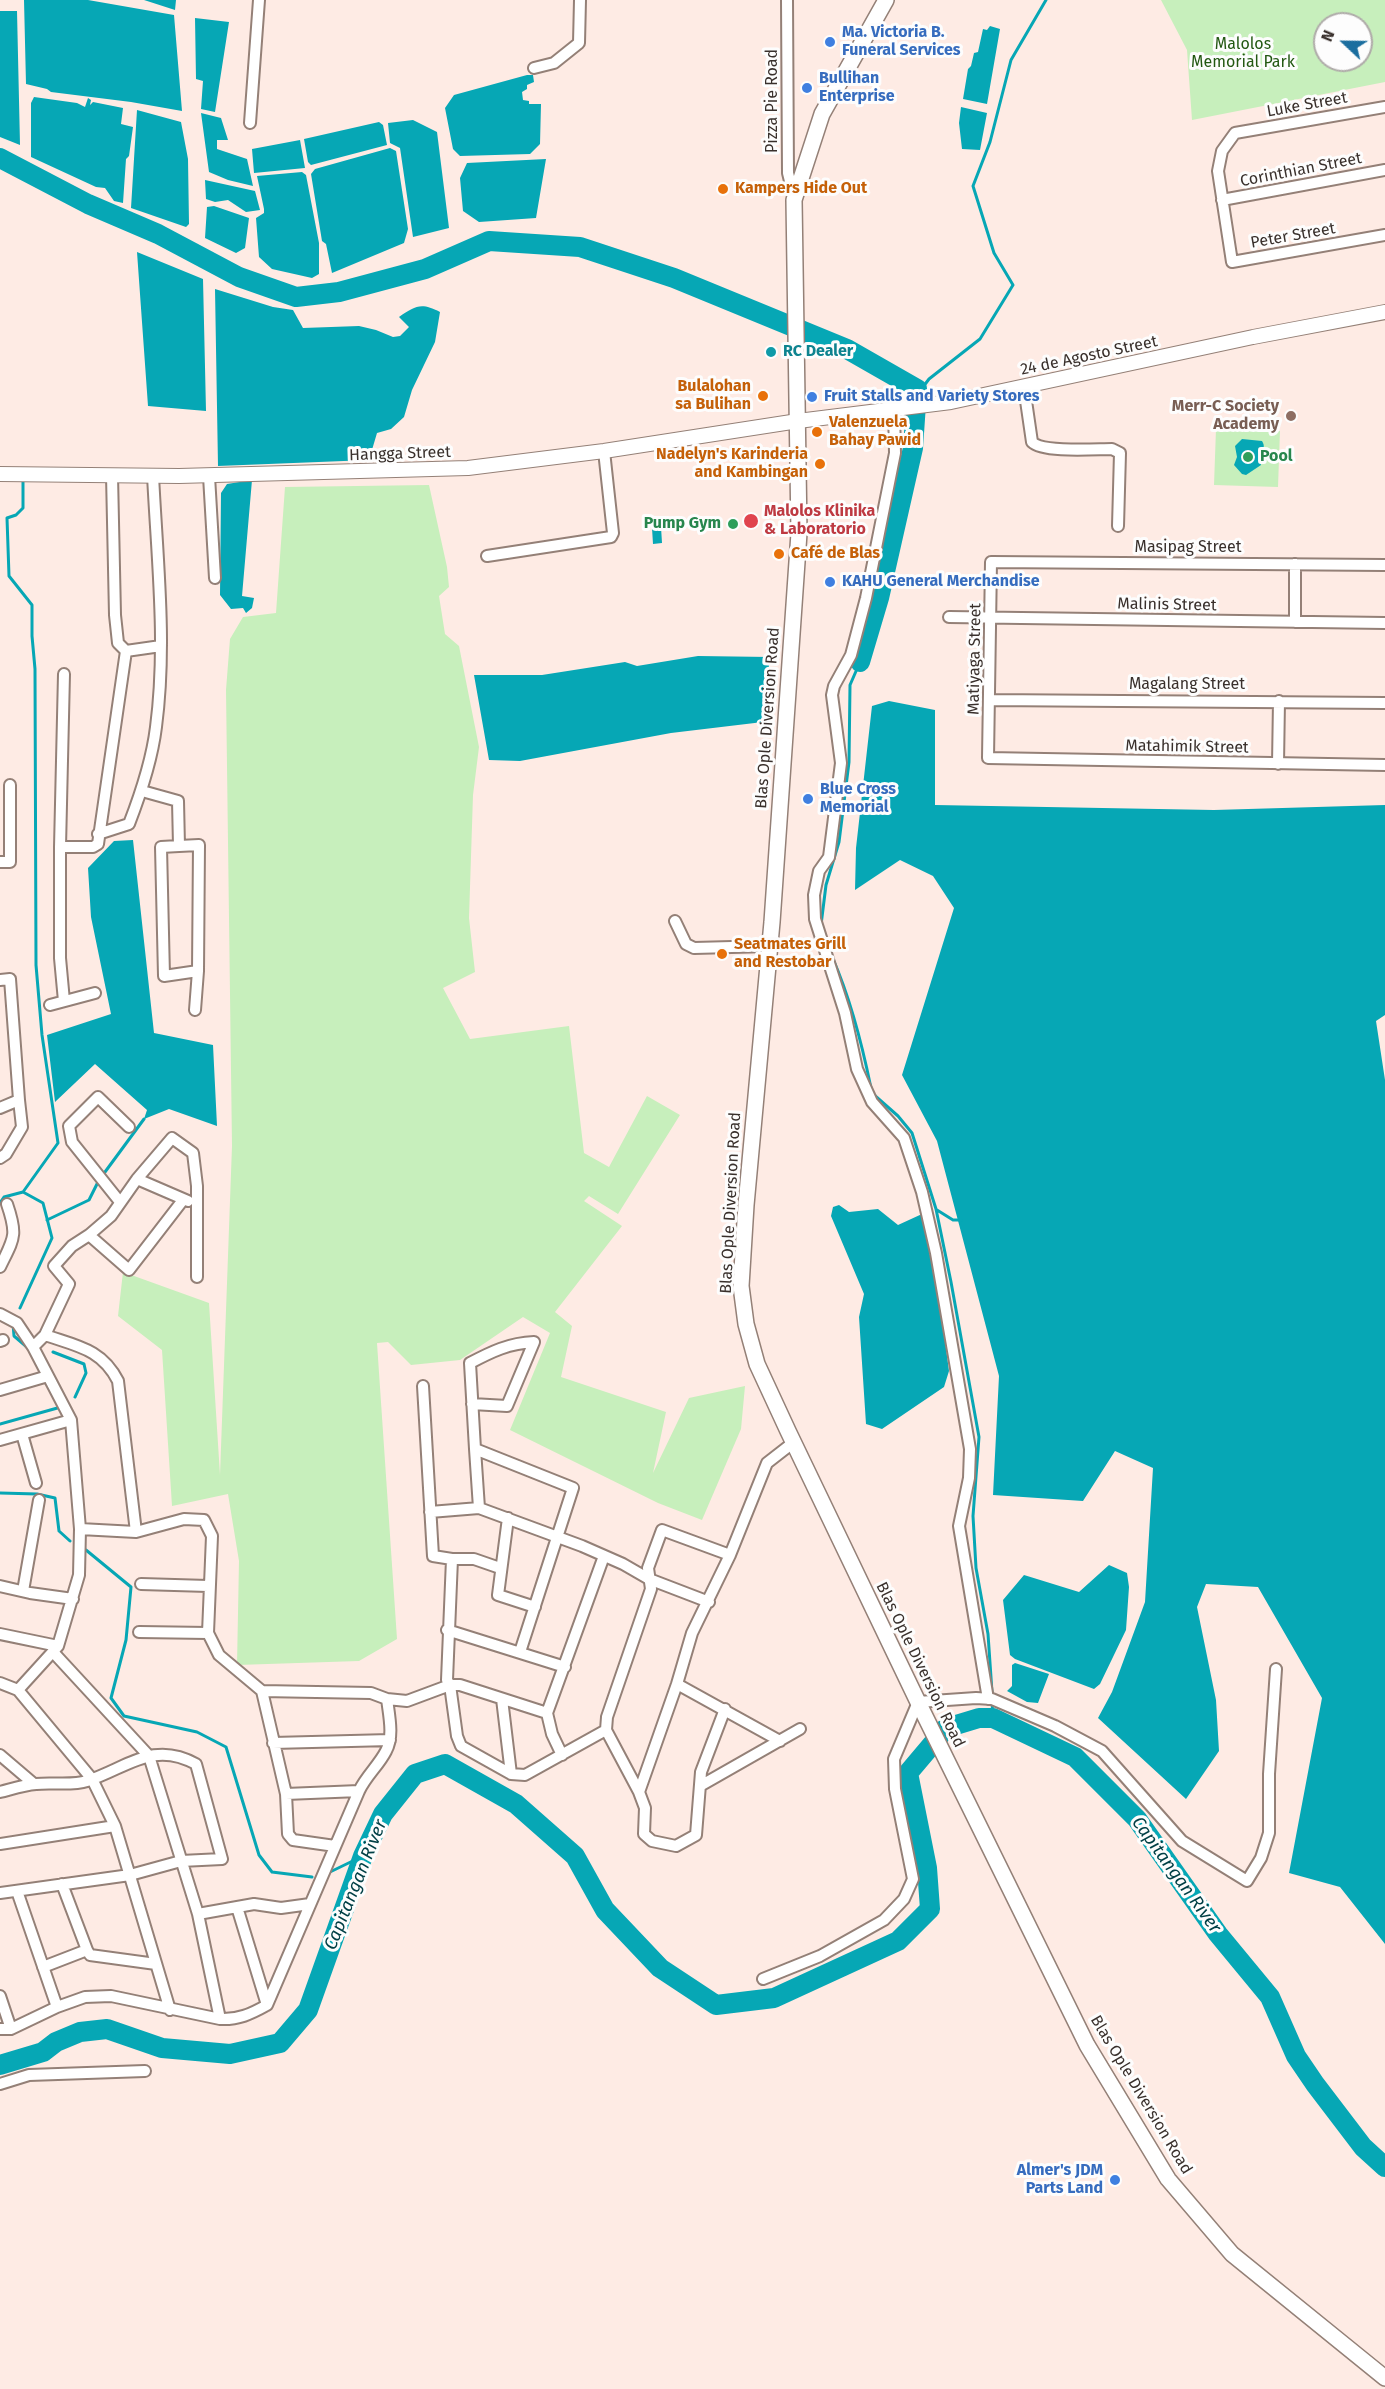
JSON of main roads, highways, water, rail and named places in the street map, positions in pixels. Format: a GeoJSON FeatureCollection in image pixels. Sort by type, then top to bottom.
{"type":"FeatureCollection","features":[{"type":"Feature","properties":{"kind":"main road","name":"Blas Ople Diversion Road"},"geometry":{"type":"LineString","coordinates":[[886,0],[822,114],[794,200],[799,533],[770,946],[746,1204],[741,1286],[746,1324],[757,1364],[938,1744],[1087,2045],[1168,2179],[1232,2254],[1385,2378]]}},
{"type":"Feature","properties":{"kind":"water"},"geometry":{"type":"Polygon","coordinates":[[[24,0],[88,0],[174,15],[182,111],[51,92],[26,84],[24,0]]]}},
{"type":"Feature","properties":{"kind":"water"},"geometry":{"type":"Polygon","coordinates":[[[144,0],[176,0],[175,10],[144,0]]]}},
{"type":"Feature","properties":{"kind":"water"},"geometry":{"type":"Polygon","coordinates":[[[0,11],[17,11],[20,145],[0,137],[0,11]]]}},
{"type":"Feature","properties":{"kind":"water"},"geometry":{"type":"Polygon","coordinates":[[[195,18],[229,22],[215,112],[201,109],[203,81],[196,79],[195,18]]]}},
{"type":"Feature","properties":{"kind":"water"},"geometry":{"type":"Polygon","coordinates":[[[990,26],[1000,29],[987,104],[963,99],[968,69],[974,53],[978,52],[983,29],[987,30],[990,26]]]}},
{"type":"Feature","properties":{"kind":"water"},"geometry":{"type":"Polygon","coordinates":[[[533,75],[534,82],[527,85],[527,89],[522,92],[523,100],[529,101],[529,104],[541,104],[540,144],[530,154],[460,156],[453,149],[445,108],[454,95],[533,75]]]}},
{"type":"Feature","properties":{"kind":"water"},"geometry":{"type":"Polygon","coordinates":[[[34,97],[77,103],[85,107],[88,98],[91,100],[90,105],[93,102],[123,108],[121,124],[133,127],[129,156],[126,159],[123,203],[114,201],[105,188],[96,187],[31,157],[31,103],[34,97]]]}},
{"type":"Feature","properties":{"kind":"water"},"geometry":{"type":"Polygon","coordinates":[[[961,107],[987,113],[980,150],[962,149],[959,123],[961,107]]]}},
{"type":"Feature","properties":{"kind":"water"},"geometry":{"type":"Polygon","coordinates":[[[137,110],[181,122],[188,159],[189,224],[186,227],[131,208],[137,110]]]}},
{"type":"Feature","properties":{"kind":"water"},"geometry":{"type":"Polygon","coordinates":[[[201,113],[221,118],[228,140],[217,140],[217,149],[247,159],[253,186],[228,180],[209,172],[201,113]]]}},
{"type":"Feature","properties":{"kind":"water"},"geometry":{"type":"Polygon","coordinates":[[[413,120],[437,132],[449,228],[413,237],[400,148],[390,143],[388,123],[413,120]]]}},
{"type":"Feature","properties":{"kind":"water"},"geometry":{"type":"Polygon","coordinates":[[[379,122],[383,125],[387,145],[311,165],[308,162],[304,139],[379,122]]]}},
{"type":"Feature","properties":{"kind":"water"},"geometry":{"type":"Polygon","coordinates":[[[300,140],[305,168],[254,173],[252,149],[300,140]]]}},
{"type":"Feature","properties":{"kind":"water"},"geometry":{"type":"Polygon","coordinates":[[[390,148],[396,151],[408,229],[404,243],[332,273],[326,244],[322,241],[311,174],[315,169],[390,148]]]}},
{"type":"Feature","properties":{"kind":"water"},"geometry":{"type":"Polygon","coordinates":[[[546,159],[536,218],[479,222],[463,211],[460,178],[467,163],[546,159]]]}},
{"type":"Feature","properties":{"kind":"water"},"geometry":{"type":"Polygon","coordinates":[[[302,172],[306,175],[319,243],[319,274],[312,278],[272,269],[259,257],[256,218],[264,213],[264,209],[257,176],[302,172]]]}},
{"type":"Feature","properties":{"kind":"water"},"geometry":{"type":"Polygon","coordinates":[[[205,180],[255,191],[260,210],[246,212],[228,200],[215,202],[206,199],[205,180]]]}},
{"type":"Feature","properties":{"kind":"water"},"geometry":{"type":"Polygon","coordinates":[[[214,206],[249,218],[245,248],[236,253],[205,238],[207,207],[214,206]]]}},
{"type":"Feature","properties":{"kind":"water"},"geometry":{"type":"Polygon","coordinates":[[[137,252],[203,279],[206,411],[148,406],[137,252]]]}},
{"type":"Feature","properties":{"kind":"water"},"geometry":{"type":"Polygon","coordinates":[[[215,289],[273,307],[293,310],[303,328],[359,326],[393,337],[400,336],[409,327],[399,317],[409,310],[423,306],[440,312],[435,342],[412,390],[404,417],[391,429],[377,433],[369,460],[218,466],[215,289]]]}},
{"type":"Feature","properties":{"kind":"water","name":"Pool"},"geometry":{"type":"Polygon","coordinates":[[[1242,439],[1262,441],[1264,446],[1259,458],[1261,465],[1246,475],[1234,465],[1237,457],[1235,446],[1242,439]]]}},
{"type":"Feature","properties":{"kind":"water"},"geometry":{"type":"Polygon","coordinates":[[[252,480],[242,596],[254,598],[252,608],[246,613],[243,608],[231,609],[220,595],[221,493],[227,484],[252,480]]]}},
{"type":"Feature","properties":{"kind":"water"},"geometry":{"type":"Polygon","coordinates":[[[661,527],[662,543],[653,544],[652,528],[661,527]]]}},
{"type":"Feature","properties":{"kind":"water"},"geometry":{"type":"Polygon","coordinates":[[[698,656],[770,657],[763,722],[671,733],[520,761],[489,760],[474,675],[542,675],[625,662],[637,666],[698,656]]]}},
{"type":"Feature","properties":{"kind":"water"},"geometry":{"type":"Polygon","coordinates":[[[889,701],[935,710],[935,805],[1214,810],[1385,805],[1385,1015],[1376,1021],[1385,1080],[1385,1944],[1340,1887],[1289,1873],[1322,1698],[1258,1587],[1206,1584],[1197,1607],[1216,1700],[1219,1751],[1186,1799],[1098,1718],[1112,1692],[1145,1602],[1153,1468],[1115,1451],[1083,1501],[993,1495],[999,1376],[937,1141],[902,1075],[954,908],[933,876],[900,860],[855,890],[856,848],[872,706],[889,701]]]}},
{"type":"Feature","properties":{"kind":"water"},"geometry":{"type":"Polygon","coordinates":[[[133,840],[154,1033],[213,1045],[217,1126],[169,1109],[144,1119],[147,1110],[95,1064],[55,1102],[47,1035],[111,1014],[91,917],[88,868],[114,841],[133,840]]]}},
{"type":"Feature","properties":{"kind":"water"},"geometry":{"type":"Polygon","coordinates":[[[839,1205],[849,1212],[878,1209],[898,1225],[922,1214],[942,1318],[949,1371],[944,1387],[882,1429],[866,1424],[859,1317],[864,1294],[831,1216],[833,1207],[839,1205]]]}},
{"type":"Feature","properties":{"kind":"water"},"geometry":{"type":"Polygon","coordinates":[[[1109,1565],[1127,1573],[1129,1587],[1126,1630],[1100,1684],[1094,1689],[1015,1659],[1010,1655],[1003,1600],[1024,1575],[1079,1592],[1109,1565]]]}},
{"type":"Feature","properties":{"kind":"water"},"geometry":{"type":"Polygon","coordinates":[[[1015,1663],[1049,1674],[1038,1703],[1027,1702],[1007,1691],[1012,1686],[1012,1665],[1015,1663]]]}},
{"type":"Feature","properties":{"kind":"waterway"},"geometry":{"type":"LineString","coordinates":[[917,395],[929,379],[980,339],[1013,285],[994,253],[973,186],[990,142],[1011,60],[1046,0]]}},
{"type":"Feature","properties":{"kind":"waterway"},"geometry":{"type":"LineString","coordinates":[[0,158],[88,204],[158,234],[239,277],[296,297],[339,292],[425,269],[489,241],[580,247],[674,278],[847,349],[917,389],[913,448],[879,598],[860,662]]}},
{"type":"Feature","properties":{"kind":"waterway"},"geometry":{"type":"LineString","coordinates":[[23,479],[23,508],[16,515],[7,518],[9,576],[32,605],[35,669],[36,965],[42,1035],[58,1143],[23,1192]]}},
{"type":"Feature","properties":{"kind":"waterway"},"geometry":{"type":"LineString","coordinates":[[821,925],[826,885],[839,842],[849,762],[850,685],[860,662]]}},
{"type":"Feature","properties":{"kind":"waterway"},"geometry":{"type":"LineString","coordinates":[[833,959],[855,1022],[871,1088]]}},
{"type":"Feature","properties":{"kind":"waterway"},"geometry":{"type":"LineString","coordinates":[[873,1094],[898,1116],[912,1133],[936,1209],[951,1282],[979,1437],[973,1516],[976,1568],[988,1634],[992,1692]]}},
{"type":"Feature","properties":{"kind":"waterway"},"geometry":{"type":"LineString","coordinates":[[105,1172],[144,1119]]}},
{"type":"Feature","properties":{"kind":"waterway"},"geometry":{"type":"LineString","coordinates":[[47,1220],[89,1200],[99,1180]]}},
{"type":"Feature","properties":{"kind":"waterway"},"geometry":{"type":"LineString","coordinates":[[0,1203],[4,1197],[23,1192],[43,1203],[52,1238],[20,1308]]}},
{"type":"Feature","properties":{"kind":"waterway"},"geometry":{"type":"LineString","coordinates":[[937,1210],[953,1220],[961,1220]]}},
{"type":"Feature","properties":{"kind":"waterway"},"geometry":{"type":"LineString","coordinates":[[13,1324],[14,1336],[28,1348]]}},
{"type":"Feature","properties":{"kind":"waterway"},"geometry":{"type":"LineString","coordinates":[[53,1352],[84,1364],[86,1373],[75,1397]]}},
{"type":"Feature","properties":{"kind":"waterway"},"geometry":{"type":"LineString","coordinates":[[0,1424],[61,1407]]}},
{"type":"Feature","properties":{"kind":"waterway"},"geometry":{"type":"LineString","coordinates":[[0,1493],[37,1494],[55,1498],[59,1531],[70,1541]]}},
{"type":"Feature","properties":{"kind":"waterway"},"geometry":{"type":"LineString","coordinates":[[86,1550],[131,1587],[126,1640],[111,1698],[124,1716],[197,1732],[226,1747],[259,1855],[272,1872],[312,1877]]}},
{"type":"Feature","properties":{"kind":"waterway"},"geometry":{"type":"LineString","coordinates":[[992,1701],[993,1718]]}},
{"type":"Feature","properties":{"kind":"waterway","name":"Capitangan River"},"geometry":{"type":"LineString","coordinates":[[0,2065],[43,2052],[56,2042],[80,2032],[107,2029],[162,2048],[230,2054],[280,2043],[308,2010],[363,1856],[383,1814],[415,1774],[445,1764],[516,1804],[575,1856],[605,1910],[660,1968],[716,2005],[774,1998],[898,1941],[930,1909],[927,1868],[908,1773],[946,1728],[979,1718],[993,1718],[1075,1757],[1137,1819],[1218,1934],[1270,1997],[1296,2056],[1315,2084],[1363,2147],[1385,2167]]}},
{"type":"Feature","properties":{"kind":"waterway"},"geometry":{"type":"LineString","coordinates":[[330,1872],[363,1856]]}},
{"type":"Feature","properties":{"kind":"place","name":"Ma. Victoria B. Funeral Services"},"geometry":{"type":"Point","coordinates":[830,42]}},
{"type":"Feature","properties":{"kind":"place","name":"Bullihan Enterprise"},"geometry":{"type":"Point","coordinates":[807,88]}},
{"type":"Feature","properties":{"kind":"place","name":"Kampers Hide Out"},"geometry":{"type":"Point","coordinates":[723,189]}},
{"type":"Feature","properties":{"kind":"place","name":"RC Dealer"},"geometry":{"type":"Point","coordinates":[771,352]}},
{"type":"Feature","properties":{"kind":"place","name":"Bulalohan sa Bulihan"},"geometry":{"type":"Point","coordinates":[763,396]}},
{"type":"Feature","properties":{"kind":"place","name":"Fruit Stalls and Variety Stores"},"geometry":{"type":"Point","coordinates":[812,397]}},
{"type":"Feature","properties":{"kind":"place","name":"Merr-C Society Academy"},"geometry":{"type":"Point","coordinates":[1291,416]}},
{"type":"Feature","properties":{"kind":"place","name":"Valenzuela Bahay Pawid"},"geometry":{"type":"Point","coordinates":[817,432]}},
{"type":"Feature","properties":{"kind":"place","name":"Pool"},"geometry":{"type":"Point","coordinates":[1248,457]}},
{"type":"Feature","properties":{"kind":"place","name":"Nadelyn's Karinderia and Kambingan"},"geometry":{"type":"Point","coordinates":[820,464]}},
{"type":"Feature","properties":{"kind":"place","name":"Malolos Klinika & Laboratorio"},"geometry":{"type":"Point","coordinates":[751,521]}},
{"type":"Feature","properties":{"kind":"place","name":"Pump Gym"},"geometry":{"type":"Point","coordinates":[733,524]}},
{"type":"Feature","properties":{"kind":"place","name":"Café de Blas"},"geometry":{"type":"Point","coordinates":[779,554]}},
{"type":"Feature","properties":{"kind":"place","name":"KAHU General Merchandise"},"geometry":{"type":"Point","coordinates":[830,582]}},
{"type":"Feature","properties":{"kind":"place","name":"Blue Cross Memorial"},"geometry":{"type":"Point","coordinates":[808,799]}},
{"type":"Feature","properties":{"kind":"place","name":"Seatmates Grill and Restobar"},"geometry":{"type":"Point","coordinates":[722,954]}},
{"type":"Feature","properties":{"kind":"place","name":"Almer's JDM Parts Land"},"geometry":{"type":"Point","coordinates":[1115,2180]}},
{"type":"Feature","properties":{"kind":"park label","name":"Malolos Memorial Park"},"geometry":{"type":"Point","coordinates":[1243,54]}}]}
